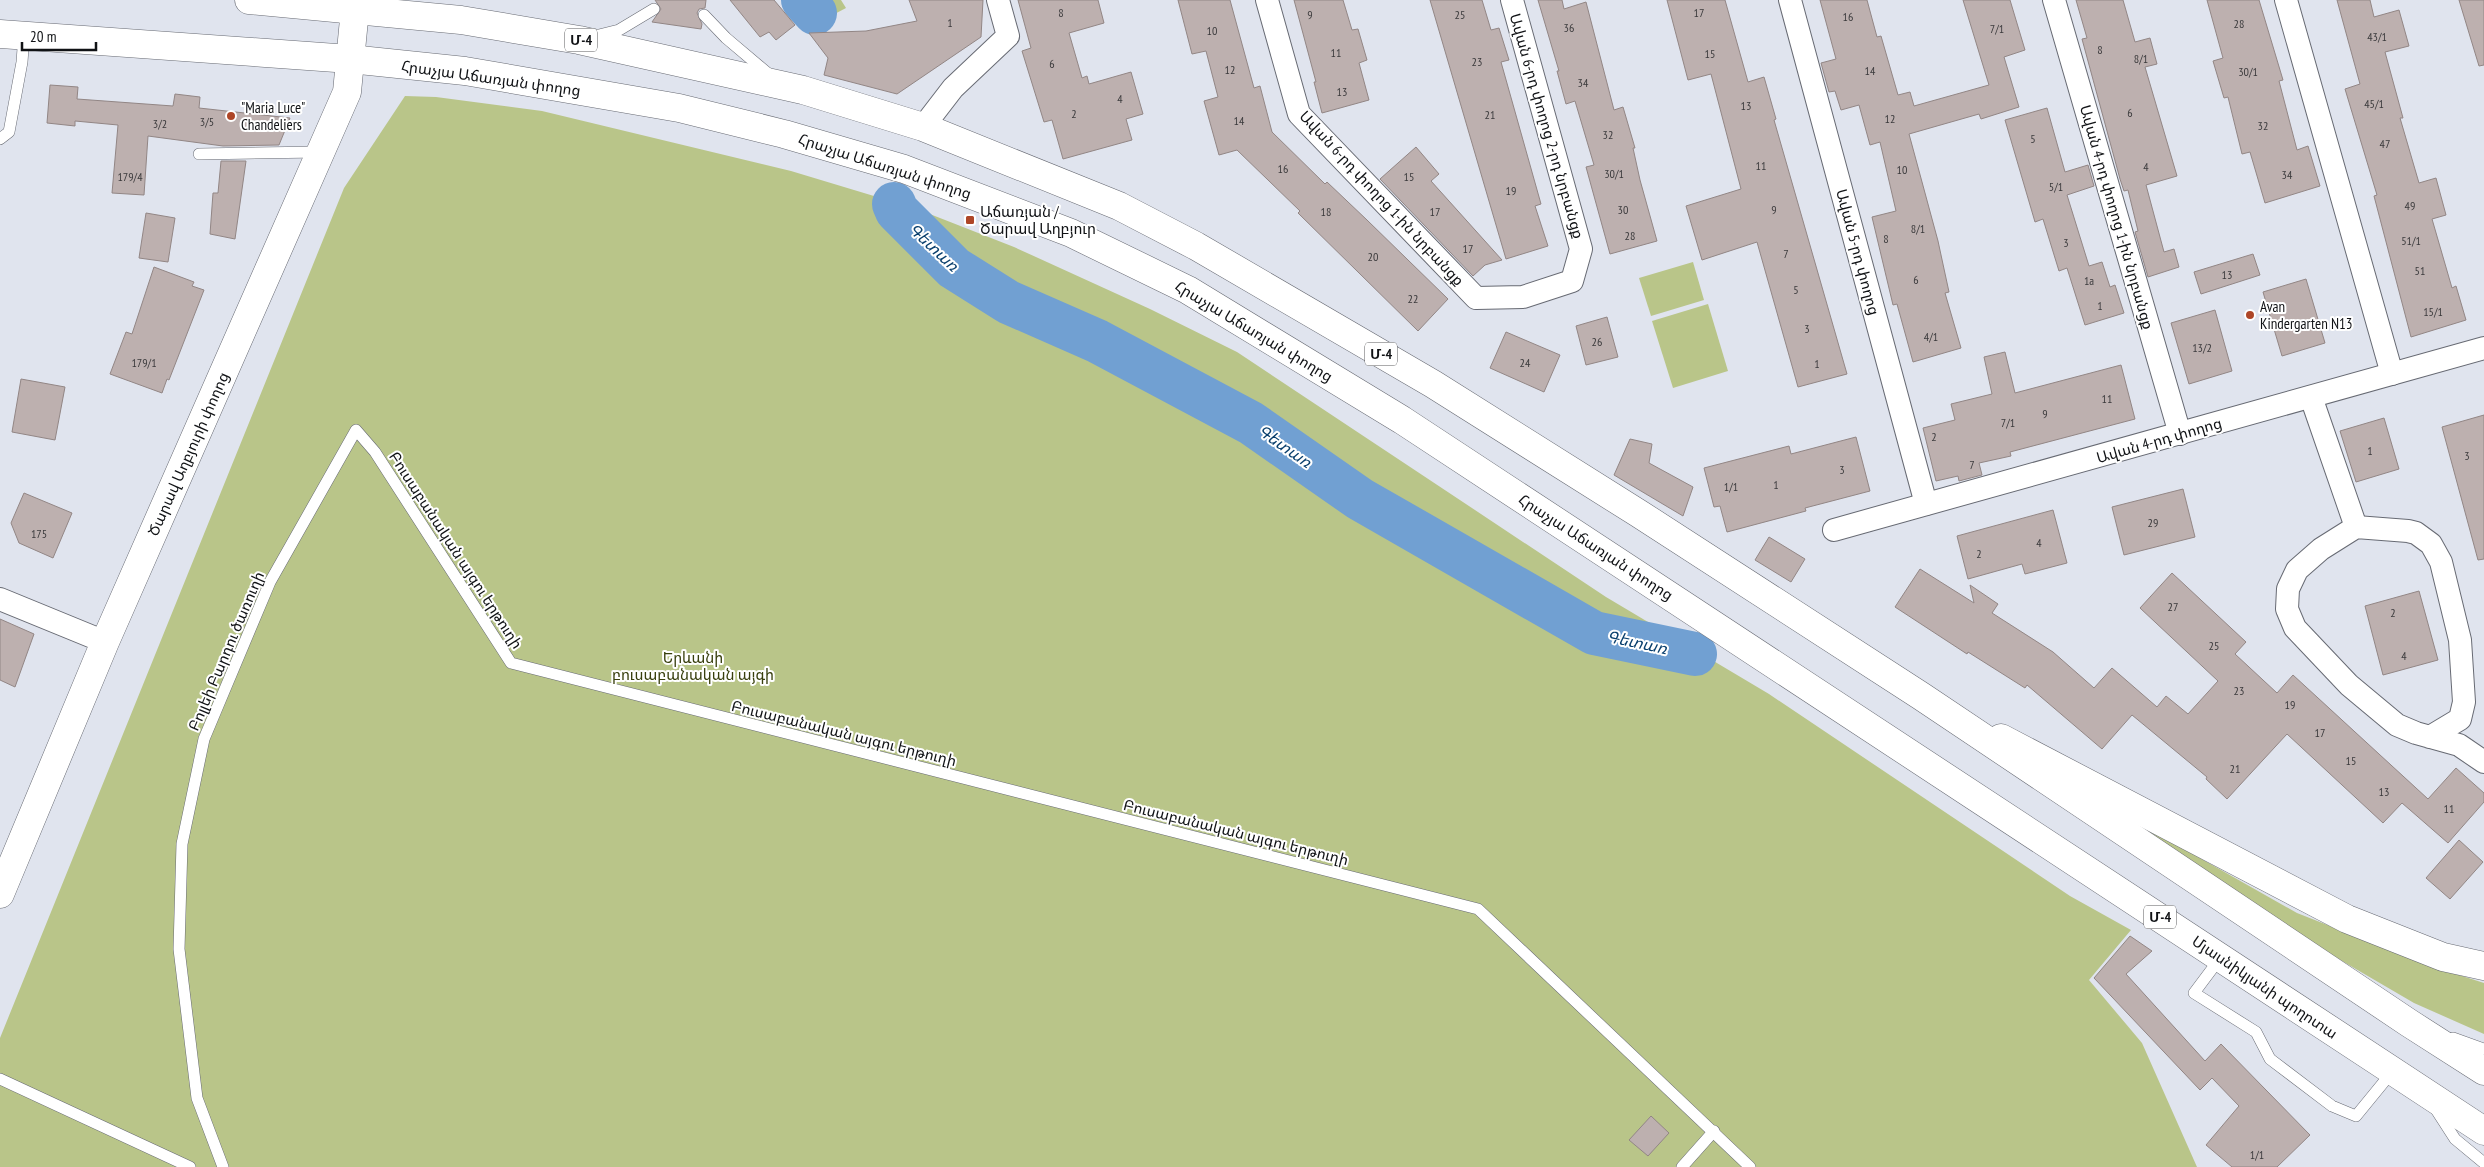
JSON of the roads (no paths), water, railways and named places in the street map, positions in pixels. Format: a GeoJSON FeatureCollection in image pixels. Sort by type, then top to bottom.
{"type":"FeatureCollection","features":[{"type":"Feature","properties":{"kind":"main road","name":"Մ-4"},"geometry":{"type":"LineString","coordinates":[[249,0],[461,20],[579,40],[781,86],[923,127],[1119,206],[1196,246],[1433,384],[1638,513],[1921,696],[2408,1023],[2484,1071]]}},
{"type":"Feature","properties":{"kind":"main road","name":"Ծարավ Աղբյուրի փողոց"},"geometry":{"type":"LineString","coordinates":[[0,894],[105,642],[347,92],[355,9]]}},
{"type":"Feature","properties":{"kind":"main road","name":"Հրաչյա Աճառյան փողոց"},"geometry":{"type":"LineString","coordinates":[[12,34],[350,59],[465,71],[679,108],[784,134],[904,169],[1071,233],[1188,290],[1402,420],[1895,744]]}},
{"type":"Feature","properties":{"kind":"main road"},"geometry":{"type":"LineString","coordinates":[[1921,696],[2347,919],[2443,957],[2484,966]]}},
{"type":"Feature","properties":{"kind":"main road","name":"Մյասնիկյանի պողոտա"},"geometry":{"type":"LineString","coordinates":[[1895,744],[2484,1131]]}},
{"type":"Feature","properties":{"kind":"street"},"geometry":{"type":"LineString","coordinates":[[923,127],[953,88],[1008,36],[998,0]]}},
{"type":"Feature","properties":{"kind":"street","name":"Ավան 6-րդ փողոց 1-ին նրբանցք"},"geometry":{"type":"LineString","coordinates":[[1267,0],[1299,114],[1476,298],[1523,297],[1572,282]]}},
{"type":"Feature","properties":{"kind":"street","name":"Ավան 6-րդ փողոց 2-րդ նրբանցք"},"geometry":{"type":"LineString","coordinates":[[1512,0],[1581,249],[1572,282]]}},
{"type":"Feature","properties":{"kind":"street","name":"Ավան 5-րդ փողոց"},"geometry":{"type":"LineString","coordinates":[[1790,0],[1926,504]]}},
{"type":"Feature","properties":{"kind":"street","name":"Ավան 4-րդ փողոց 1-ին նրբանցք"},"geometry":{"type":"LineString","coordinates":[[2054,0],[2180,434]]}},
{"type":"Feature","properties":{"kind":"street"},"geometry":{"type":"LineString","coordinates":[[2286,0],[2392,374]]}},
{"type":"Feature","properties":{"kind":"street","name":"Ավան 4-րդ փողոց"},"geometry":{"type":"LineString","coordinates":[[1834,530],[2484,348]]}},
{"type":"Feature","properties":{"kind":"street"},"geometry":{"type":"LineString","coordinates":[[2311,397],[2356,528]]}},
{"type":"Feature","properties":{"kind":"street"},"geometry":{"type":"LineString","coordinates":[[2430,737],[2460,719],[2464,702],[2460,640],[2441,562],[2431,544],[2416,533],[2356,528],[2321,549],[2297,570],[2288,588],[2287,610],[2295,628],[2349,685],[2397,725],[2430,737],[2459,745],[2484,762]]}},
{"type":"Feature","properties":{"kind":"street"},"geometry":{"type":"LineString","coordinates":[[0,599],[105,642]]}},
{"type":"Feature","properties":{"kind":"lane"},"geometry":{"type":"LineString","coordinates":[[579,40],[619,30],[654,9]]}},
{"type":"Feature","properties":{"kind":"lane"},"geometry":{"type":"LineString","coordinates":[[704,15],[726,38],[781,86]]}},
{"type":"Feature","properties":{"kind":"lane"},"geometry":{"type":"LineString","coordinates":[[0,139],[9,132],[22,62],[12,34]]}},
{"type":"Feature","properties":{"kind":"lane"},"geometry":{"type":"LineString","coordinates":[[199,154],[321,152]]}},
{"type":"Feature","properties":{"kind":"lane","name":"Բուսաբանական այգու երթուղի"},"geometry":{"type":"LineString","coordinates":[[356,430],[375,452],[511,663],[1478,909],[1750,1167]]}},
{"type":"Feature","properties":{"kind":"lane","name":"Բոլլեի Բարդու ծառուղի"},"geometry":{"type":"LineString","coordinates":[[223,1167],[196,1098],[179,949],[182,844],[204,738],[270,582],[356,430]]}},
{"type":"Feature","properties":{"kind":"lane"},"geometry":{"type":"LineString","coordinates":[[2221,957],[2194,992],[2256,1032],[2270,1058],[2332,1106],[2356,1116],[2392,1072]]}},
{"type":"Feature","properties":{"kind":"lane"},"geometry":{"type":"LineString","coordinates":[[2408,1023],[2484,1049]]}},
{"type":"Feature","properties":{"kind":"lane"},"geometry":{"type":"LineString","coordinates":[[0,1079],[190,1167]]}},
{"type":"Feature","properties":{"kind":"lane"},"geometry":{"type":"LineString","coordinates":[[2424,1092],[2455,1139],[2484,1163]]}},
{"type":"Feature","properties":{"kind":"lane"},"geometry":{"type":"LineString","coordinates":[[1682,1167],[1714,1131]]}},
{"type":"Feature","properties":{"kind":"waterway","name":"Գետառ"},"geometry":{"type":"LineString","coordinates":[[803,0],[815,13]]}},
{"type":"Feature","properties":{"kind":"waterway","name":"Գետառ"},"geometry":{"type":"LineString","coordinates":[[894,204],[897,211],[954,268],[1008,302],[1097,341],[1251,423],[1360,499],[1594,633],[1695,654]]}},
{"type":"Feature","properties":{"kind":"place","name":"\"Maria Luce\" Chandeliers"},"geometry":{"type":"Point","coordinates":[231,116]}},
{"type":"Feature","properties":{"kind":"place","name":"Աճառյան / Ծարավ Աղբյուր"},"geometry":{"type":"Point","coordinates":[970,220]}},
{"type":"Feature","properties":{"kind":"place","name":"Avan Kindergarten N13"},"geometry":{"type":"Point","coordinates":[2250,315]}},
{"type":"Feature","properties":{"kind":"park label","name":"Երևանի բուսաբանական այգի"},"geometry":{"type":"Point","coordinates":[693,666]}}]}
